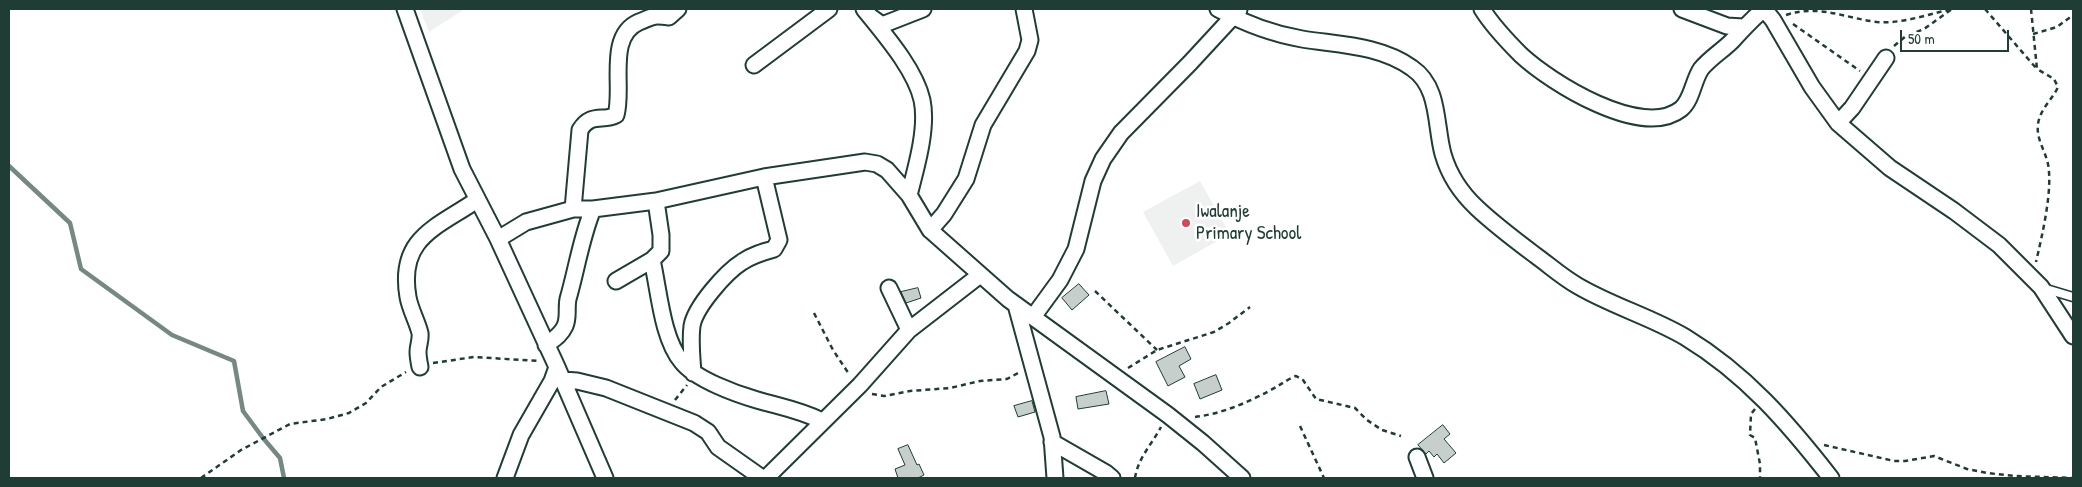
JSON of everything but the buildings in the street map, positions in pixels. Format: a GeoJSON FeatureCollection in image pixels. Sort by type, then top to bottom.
{"type":"FeatureCollection","features":[{"type":"Feature","properties":{"kind":"street"},"geometry":{"type":"LineString","coordinates":[[404,9],[462,168],[558,369],[606,478]]}},
{"type":"Feature","properties":{"kind":"street"},"geometry":{"type":"LineString","coordinates":[[573,209],[580,130],[592,119],[616,115],[619,59],[626,32],[634,24],[653,15],[669,17],[678,9]]}},
{"type":"Feature","properties":{"kind":"street"},"geometry":{"type":"LineString","coordinates":[[754,65],[829,9]]}},
{"type":"Feature","properties":{"kind":"street"},"geometry":{"type":"LineString","coordinates":[[868,13],[882,25],[923,9]]}},
{"type":"Feature","properties":{"kind":"street"},"geometry":{"type":"LineString","coordinates":[[930,230],[944,214],[966,179],[982,125],[1029,46],[1029,33],[1024,9]]}},
{"type":"Feature","properties":{"kind":"street"},"geometry":{"type":"LineString","coordinates":[[1482,9],[1522,55],[1552,78],[1597,105],[1622,114],[1644,117],[1659,117],[1680,109],[1687,102],[1693,83],[1710,59],[1732,41],[1743,27],[1764,9],[1773,20],[1812,88],[1838,123],[1890,168],[2000,245],[2037,282],[2073,336]]}},
{"type":"Feature","properties":{"kind":"street"},"geometry":{"type":"LineString","coordinates":[[1682,9],[1727,26],[1743,27]]}},
{"type":"Feature","properties":{"kind":"street"},"geometry":{"type":"LineString","coordinates":[[1033,317],[1060,280],[1076,249],[1093,181],[1102,159],[1121,133],[1190,63],[1229,11],[1271,32],[1361,47],[1380,52],[1412,67],[1425,80],[1431,94],[1443,154],[1455,184],[1478,209],[1518,242],[1578,286],[1683,336],[1730,368],[1764,398],[1832,478]]}},
{"type":"Feature","properties":{"kind":"street"},"geometry":{"type":"LineString","coordinates":[[868,13],[908,69],[922,102],[920,146],[909,195]]}},
{"type":"Feature","properties":{"kind":"street"},"geometry":{"type":"LineString","coordinates":[[1838,123],[1852,108],[1886,58]]}},
{"type":"Feature","properties":{"kind":"street"},"geometry":{"type":"LineString","coordinates":[[498,240],[526,222],[573,209],[593,209],[656,201],[764,177],[868,162],[885,168],[909,195],[930,230],[980,275],[1016,305],[1168,415],[1242,478]]}},
{"type":"Feature","properties":{"kind":"street"},"geometry":{"type":"LineString","coordinates":[[693,373],[692,326],[698,311],[711,293],[739,264],[753,256],[774,249],[778,243],[777,228],[764,177]]}},
{"type":"Feature","properties":{"kind":"street"},"geometry":{"type":"LineString","coordinates":[[420,367],[418,354],[420,335],[408,294],[407,272],[410,260],[415,246],[429,230],[474,202],[477,198]]}},
{"type":"Feature","properties":{"kind":"street"},"geometry":{"type":"LineString","coordinates":[[616,281],[658,255],[662,246],[656,201]]}},
{"type":"Feature","properties":{"kind":"street"},"geometry":{"type":"LineString","coordinates":[[546,345],[562,331],[567,322],[568,300],[585,230],[593,209]]}},
{"type":"Feature","properties":{"kind":"street"},"geometry":{"type":"LineString","coordinates":[[652,260],[672,345],[684,364],[693,373],[755,400],[800,411],[822,421]]}},
{"type":"Feature","properties":{"kind":"street"},"geometry":{"type":"LineString","coordinates":[[766,478],[860,384],[909,330],[980,275]]}},
{"type":"Feature","properties":{"kind":"street"},"geometry":{"type":"LineString","coordinates":[[889,288],[909,330]]}},
{"type":"Feature","properties":{"kind":"street"},"geometry":{"type":"LineString","coordinates":[[1016,305],[1031,356],[1052,442],[1055,478]]}},
{"type":"Feature","properties":{"kind":"street"},"geometry":{"type":"LineString","coordinates":[[558,369],[577,381],[606,388],[701,427],[708,432],[718,446],[762,478]]}},
{"type":"Feature","properties":{"kind":"street"},"geometry":{"type":"LineString","coordinates":[[504,478],[521,435],[558,369]]}},
{"type":"Feature","properties":{"kind":"street"},"geometry":{"type":"LineString","coordinates":[[1052,442],[1112,478]]}},
{"type":"Feature","properties":{"kind":"street"},"geometry":{"type":"LineString","coordinates":[[1417,457],[1425,478]]}},
{"type":"Feature","properties":{"kind":"lane"},"geometry":{"type":"LineString","coordinates":[[2037,282],[2073,297]]}},
{"type":"Feature","properties":{"kind":"path"},"geometry":{"type":"LineString","coordinates":[[1886,58],[1894,46],[1906,36],[1924,29],[1950,9]]}},
{"type":"Feature","properties":{"kind":"path"},"geometry":{"type":"LineString","coordinates":[[1871,79],[1781,16],[1797,11],[1816,10],[1877,22],[1890,22],[1903,21],[1950,9]]}},
{"type":"Feature","properties":{"kind":"path"},"geometry":{"type":"LineString","coordinates":[[1984,9],[2037,69],[2054,79],[2058,87],[2046,104],[2038,121],[2038,136],[2048,164],[2048,190],[2037,282]]}},
{"type":"Feature","properties":{"kind":"path"},"geometry":{"type":"LineString","coordinates":[[2031,9],[2037,69]]}},
{"type":"Feature","properties":{"kind":"path"},"geometry":{"type":"LineString","coordinates":[[2033,34],[2057,27],[2073,16]]}},
{"type":"Feature","properties":{"kind":"path"},"geometry":{"type":"LineString","coordinates":[[1095,291],[1157,350]]}},
{"type":"Feature","properties":{"kind":"path"},"geometry":{"type":"LineString","coordinates":[[1114,376],[1157,350],[1214,332],[1230,324],[1250,307]]}},
{"type":"Feature","properties":{"kind":"path"},"geometry":{"type":"LineString","coordinates":[[814,313],[842,366],[869,392],[884,396],[910,391],[950,388],[980,381],[1007,379],[1016,376],[1022,371],[1031,356]]}},
{"type":"Feature","properties":{"kind":"path"},"geometry":{"type":"LineString","coordinates":[[201,478],[241,450],[290,424],[328,419],[349,413],[366,403],[381,387],[393,379],[436,362],[474,357],[493,357],[535,362],[558,369]]}},
{"type":"Feature","properties":{"kind":"path"},"geometry":{"type":"LineString","coordinates":[[668,413],[693,373]]}},
{"type":"Feature","properties":{"kind":"path"},"geometry":{"type":"LineString","coordinates":[[1193,417],[1207,415],[1251,400],[1296,376],[1303,380],[1316,399],[1355,408],[1367,420],[1382,430],[1400,436]]}},
{"type":"Feature","properties":{"kind":"path"},"geometry":{"type":"LineString","coordinates":[[1760,478],[1758,453],[1755,438],[1750,435],[1750,422],[1751,414],[1764,398]]}},
{"type":"Feature","properties":{"kind":"path"},"geometry":{"type":"LineString","coordinates":[[1135,478],[1140,460],[1154,441],[1168,415]]}},
{"type":"Feature","properties":{"kind":"path"},"geometry":{"type":"LineString","coordinates":[[1300,426],[1324,478]]}},
{"type":"Feature","properties":{"kind":"path"},"geometry":{"type":"LineString","coordinates":[[1822,444],[1883,460],[1905,461],[1934,456],[1967,469],[1987,473],[2073,478]]}},
{"type":"Feature","properties":{"kind":"shaded area"},"geometry":{"type":"Polygon","coordinates":[[[420,9],[465,9],[429,32],[420,9]]]}},
{"type":"Feature","properties":{"kind":"shaded area","name":"Iwalanje Primary School"},"geometry":{"type":"Polygon","coordinates":[[[1200,181],[1230,234],[1173,266],[1143,212],[1200,181]]]}},
{"type":"Feature","properties":{"kind":"waterway"},"geometry":{"type":"LineString","coordinates":[[9,166],[70,223],[81,269],[172,335],[234,361],[243,411],[280,458],[284,478]]}},
{"type":"Feature","properties":{"kind":"place","name":"Iwalanje Primary School"},"geometry":{"type":"Point","coordinates":[1186,223]}}]}
